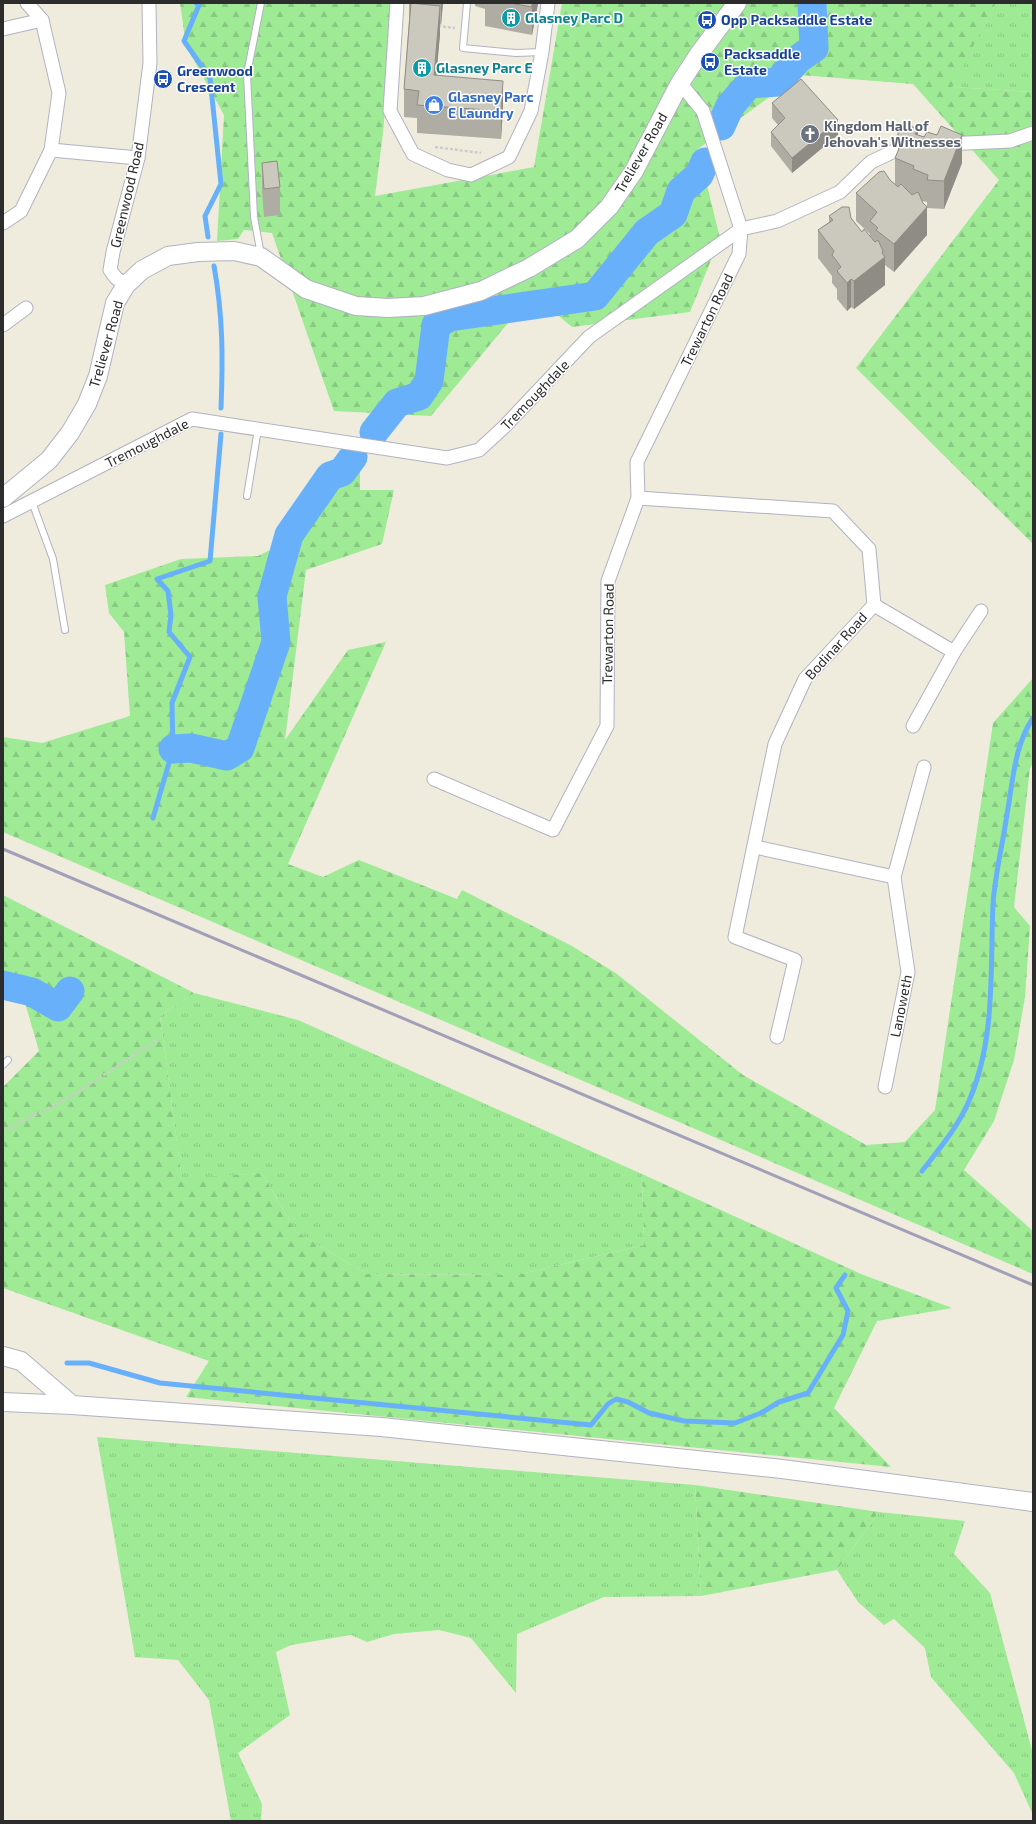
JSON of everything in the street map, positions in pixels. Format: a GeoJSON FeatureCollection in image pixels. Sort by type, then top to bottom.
{"type":"FeatureCollection","features":[{"type":"Feature","properties":{"kind":"street"},"geometry":{"type":"LineString","coordinates":[[3,223],[21,211],[51,150],[59,93],[42,20],[27,3]]}},
{"type":"Feature","properties":{"kind":"street","name":"Greenwood Road"},"geometry":{"type":"LineString","coordinates":[[126,285],[116,278],[110,270],[113,252],[138,158],[150,63],[149,3]]}},
{"type":"Feature","properties":{"kind":"street"},"geometry":{"type":"LineString","coordinates":[[397,3],[390,111],[413,154],[448,170],[471,175],[509,157],[531,112],[542,52],[548,3]]}},
{"type":"Feature","properties":{"kind":"street","name":"Treliever Road"},"geometry":{"type":"LineString","coordinates":[[3,498],[49,460],[70,433],[87,404],[98,376],[115,303],[126,285],[142,270],[168,256],[198,252],[234,251],[262,257],[306,288],[356,306],[388,308],[424,306],[481,291],[529,268],[577,239],[609,207],[634,171],[680,83],[699,54],[737,3]]}},
{"type":"Feature","properties":{"kind":"street"},"geometry":{"type":"LineString","coordinates":[[3,30],[42,20]]}},
{"type":"Feature","properties":{"kind":"street"},"geometry":{"type":"LineString","coordinates":[[680,83],[703,111],[741,229]]}},
{"type":"Feature","properties":{"kind":"street","name":"Tremoughdale"},"geometry":{"type":"LineString","coordinates":[[3,516],[192,419],[447,458],[479,450],[504,427],[589,337],[741,229],[777,221],[840,192],[871,162],[905,146],[1010,142],[1033,133]]}},
{"type":"Feature","properties":{"kind":"street"},"geometry":{"type":"LineString","coordinates":[[51,150],[138,158]]}},
{"type":"Feature","properties":{"kind":"street","name":"Trewarton Road"},"geometry":{"type":"LineString","coordinates":[[434,779],[553,830],[607,726],[608,581],[638,498],[637,462],[739,254],[741,229]]}},
{"type":"Feature","properties":{"kind":"street"},"geometry":{"type":"LineString","coordinates":[[3,325],[26,308]]}},
{"type":"Feature","properties":{"kind":"street","name":"Bodinar Road"},"geometry":{"type":"LineString","coordinates":[[638,498],[833,510],[869,549],[874,605],[805,679],[775,744],[755,847],[735,937],[795,960],[777,1037]]}},
{"type":"Feature","properties":{"kind":"street"},"geometry":{"type":"LineString","coordinates":[[874,605],[954,652]]}},
{"type":"Feature","properties":{"kind":"street"},"geometry":{"type":"LineString","coordinates":[[913,726],[954,652],[981,612]]}},
{"type":"Feature","properties":{"kind":"street","name":"Lanoweth"},"geometry":{"type":"LineString","coordinates":[[885,1087],[908,972],[894,877],[924,767]]}},
{"type":"Feature","properties":{"kind":"street"},"geometry":{"type":"LineString","coordinates":[[755,847],[894,877]]}},
{"type":"Feature","properties":{"kind":"street"},"geometry":{"type":"LineString","coordinates":[[3,1356],[21,1362],[72,1405]]}},
{"type":"Feature","properties":{"kind":"street"},"geometry":{"type":"LineString","coordinates":[[3,1402],[72,1405],[404,1430],[782,1469],[1033,1502]]}},
{"type":"Feature","properties":{"kind":"lane"},"geometry":{"type":"LineString","coordinates":[[261,3],[247,74],[254,217],[262,257]]}},
{"type":"Feature","properties":{"kind":"lane"},"geometry":{"type":"LineString","coordinates":[[467,3],[463,48],[516,53],[542,52]]}},
{"type":"Feature","properties":{"kind":"lane"},"geometry":{"type":"LineString","coordinates":[[247,496],[258,429]]}},
{"type":"Feature","properties":{"kind":"lane"},"geometry":{"type":"LineString","coordinates":[[32,502],[53,559],[65,630]]}},
{"type":"Feature","properties":{"kind":"lane"},"geometry":{"type":"LineString","coordinates":[[3,1066],[8,1060]]}},
{"type":"Feature","properties":{"kind":"path"},"geometry":{"type":"LineString","coordinates":[[434,26],[465,29]]}},
{"type":"Feature","properties":{"kind":"path"},"geometry":{"type":"LineString","coordinates":[[407,143],[509,157]]}},
{"type":"Feature","properties":{"kind":"path"},"geometry":{"type":"LineString","coordinates":[[3,1131],[65,1100],[159,1038]]}},
{"type":"Feature","properties":{"kind":"green space"},"geometry":{"type":"Polygon","coordinates":[[[180,3],[393,3],[383,133],[375,196],[534,167],[562,3],[996,3],[952,87],[1033,92],[1033,544],[856,368],[999,180],[913,84],[800,75],[698,149],[720,238],[690,312],[572,327],[532,294],[431,416],[334,411],[272,233],[244,230],[238,239],[217,241],[224,115],[186,46],[180,3]]]}},
{"type":"Feature","properties":{"kind":"green space"},"geometry":{"type":"Polygon","coordinates":[[[996,3],[1033,3],[1033,92],[951,87],[996,3]]]}},
{"type":"Feature","properties":{"kind":"green space"},"geometry":{"type":"Polygon","coordinates":[[[343,457],[360,457],[360,490],[394,490],[382,544],[306,570],[285,740],[348,650],[386,642],[288,864],[323,877],[359,860],[457,899],[462,890],[572,946],[617,974],[743,1075],[866,1145],[905,1142],[935,1110],[993,723],[1033,678],[1033,763],[1030,768],[1014,907],[1030,926],[1025,997],[1014,1060],[994,1121],[964,1170],[1033,1231],[1033,1274],[3,832],[3,737],[42,743],[130,716],[124,632],[109,613],[105,585],[181,559],[258,556],[276,547],[343,457]]]}},
{"type":"Feature","properties":{"kind":"green space"},"geometry":{"type":"Polygon","coordinates":[[[3,895],[194,993],[160,1016],[182,1179],[262,1173],[296,1232],[367,1274],[517,1275],[644,1245],[642,1174],[861,1274],[952,1308],[877,1321],[834,1408],[891,1467],[186,1397],[209,1361],[3,1288],[3,1087],[39,1051],[19,982],[3,973],[3,895]]]}},
{"type":"Feature","properties":{"kind":"green space"},"geometry":{"type":"Polygon","coordinates":[[[194,993],[298,1020],[642,1174],[644,1245],[517,1275],[367,1274],[296,1232],[262,1173],[182,1180],[160,1016],[194,993]]]}},
{"type":"Feature","properties":{"kind":"green space"},"geometry":{"type":"Polygon","coordinates":[[[97,1437],[695,1485],[701,1596],[604,1597],[517,1634],[516,1693],[471,1638],[439,1630],[394,1634],[367,1642],[351,1635],[291,1645],[276,1652],[290,1715],[238,1753],[262,1804],[261,1821],[231,1821],[209,1700],[178,1660],[135,1657],[97,1437]]]}},
{"type":"Feature","properties":{"kind":"green space"},"geometry":{"type":"Polygon","coordinates":[[[695,1485],[879,1512],[837,1570],[701,1596],[695,1485]]]}},
{"type":"Feature","properties":{"kind":"green space"},"geometry":{"type":"Polygon","coordinates":[[[879,1512],[965,1521],[954,1554],[990,1593],[1033,1754],[1033,1815],[1014,1773],[931,1677],[925,1648],[894,1619],[884,1625],[858,1602],[837,1570],[879,1512]]]}},
{"type":"Feature","properties":{"kind":"building"},"geometry":{"type":"Polygon","coordinates":[[[411,3],[440,6],[434,75],[503,81],[501,111],[417,105],[419,91],[404,89],[411,3]]]}},
{"type":"Feature","properties":{"kind":"building"},"geometry":{"type":"Polygon","coordinates":[[[510,3],[532,3],[532,7],[510,3]]]}},
{"type":"Feature","properties":{"kind":"building","name":"Kingdom Hall of Jehovah's Witnesses"},"geometry":{"type":"Polygon","coordinates":[[[801,79],[838,120],[792,158],[771,132],[785,118],[772,103],[801,79]]]}},
{"type":"Feature","properties":{"kind":"building"},"geometry":{"type":"Polygon","coordinates":[[[905,124],[918,129],[915,134],[924,137],[927,132],[937,135],[941,126],[962,135],[944,181],[927,180],[928,175],[913,169],[914,166],[895,158],[901,144],[898,142],[898,131],[902,130],[905,124]]]}},
{"type":"Feature","properties":{"kind":"building"},"geometry":{"type":"Polygon","coordinates":[[[277,161],[280,187],[264,189],[262,163],[277,161]]]}},
{"type":"Feature","properties":{"kind":"building"},"geometry":{"type":"Polygon","coordinates":[[[884,171],[890,180],[898,187],[901,184],[912,195],[918,192],[923,203],[927,207],[894,244],[876,230],[878,228],[870,221],[877,212],[856,193],[879,172],[884,171]]]}},
{"type":"Feature","properties":{"kind":"building"},"geometry":{"type":"Polygon","coordinates":[[[842,207],[849,207],[851,218],[862,232],[864,229],[875,242],[878,240],[883,251],[882,253],[885,257],[854,281],[851,279],[847,283],[837,271],[841,267],[832,255],[834,251],[818,230],[833,220],[829,216],[842,207]]]}},
{"type":"Feature","properties":{"kind":"waterway"},"geometry":{"type":"LineString","coordinates":[[196,3],[199,5],[184,41],[210,78],[221,184],[205,216],[208,237]]}},
{"type":"Feature","properties":{"kind":"waterway"},"geometry":{"type":"LineString","coordinates":[[721,126],[730,106],[749,84],[778,82],[798,59],[814,48],[812,3]]}},
{"type":"Feature","properties":{"kind":"waterway"},"geometry":{"type":"LineString","coordinates":[[374,432],[397,403],[419,396],[429,381],[436,325],[450,317],[595,296],[647,232],[673,214],[681,191],[699,175],[705,162]]}},
{"type":"Feature","properties":{"kind":"waterway"},"geometry":{"type":"LineString","coordinates":[[214,266],[222,337],[221,408]]}},
{"type":"Feature","properties":{"kind":"waterway"},"geometry":{"type":"LineString","coordinates":[[153,818],[173,749],[172,703],[190,657],[169,632],[171,615],[168,591],[157,579],[210,561],[221,434]]}},
{"type":"Feature","properties":{"kind":"waterway"},"geometry":{"type":"LineString","coordinates":[[173,749],[191,748],[227,756],[240,748],[276,642],[272,596],[289,535],[330,476],[342,472],[353,457]]}},
{"type":"Feature","properties":{"kind":"waterway"},"geometry":{"type":"LineString","coordinates":[[922,1171],[948,1138],[965,1111],[978,1077],[984,1053],[990,1004],[995,881],[1015,764],[1022,740],[1033,718]]}},
{"type":"Feature","properties":{"kind":"waterway"},"geometry":{"type":"LineString","coordinates":[[3,985],[32,992],[58,1007],[70,991]]}},
{"type":"Feature","properties":{"kind":"waterway"},"geometry":{"type":"LineString","coordinates":[[67,1363],[89,1363],[160,1383],[591,1425],[608,1404],[616,1399],[628,1402],[649,1413],[684,1421],[735,1423],[761,1413],[779,1402],[808,1393],[843,1335],[848,1311],[836,1288],[845,1275]]}},
{"type":"Feature","properties":{"kind":"railway"},"geometry":{"type":"LineString","coordinates":[[3,849],[1033,1285]]}},
{"type":"Feature","properties":{"kind":"place","name":"Glasney Parc D"},"geometry":{"type":"Point","coordinates":[511,18]}},
{"type":"Feature","properties":{"kind":"place","name":"Opp Packsaddle Estate"},"geometry":{"type":"Point","coordinates":[707,20]}},
{"type":"Feature","properties":{"kind":"place","name":"Packsaddle Estate"},"geometry":{"type":"Point","coordinates":[710,62]}},
{"type":"Feature","properties":{"kind":"place","name":"Glasney Parc E"},"geometry":{"type":"Point","coordinates":[422,68]}},
{"type":"Feature","properties":{"kind":"place","name":"Greenwood Crescent"},"geometry":{"type":"Point","coordinates":[163,79]}},
{"type":"Feature","properties":{"kind":"place","name":"Glasney Parc E Laundry"},"geometry":{"type":"Point","coordinates":[434,105]}},
{"type":"Feature","properties":{"kind":"place","name":"Kingdom Hall of Jehovah's Witnesses"},"geometry":{"type":"Point","coordinates":[810,134]}}]}
